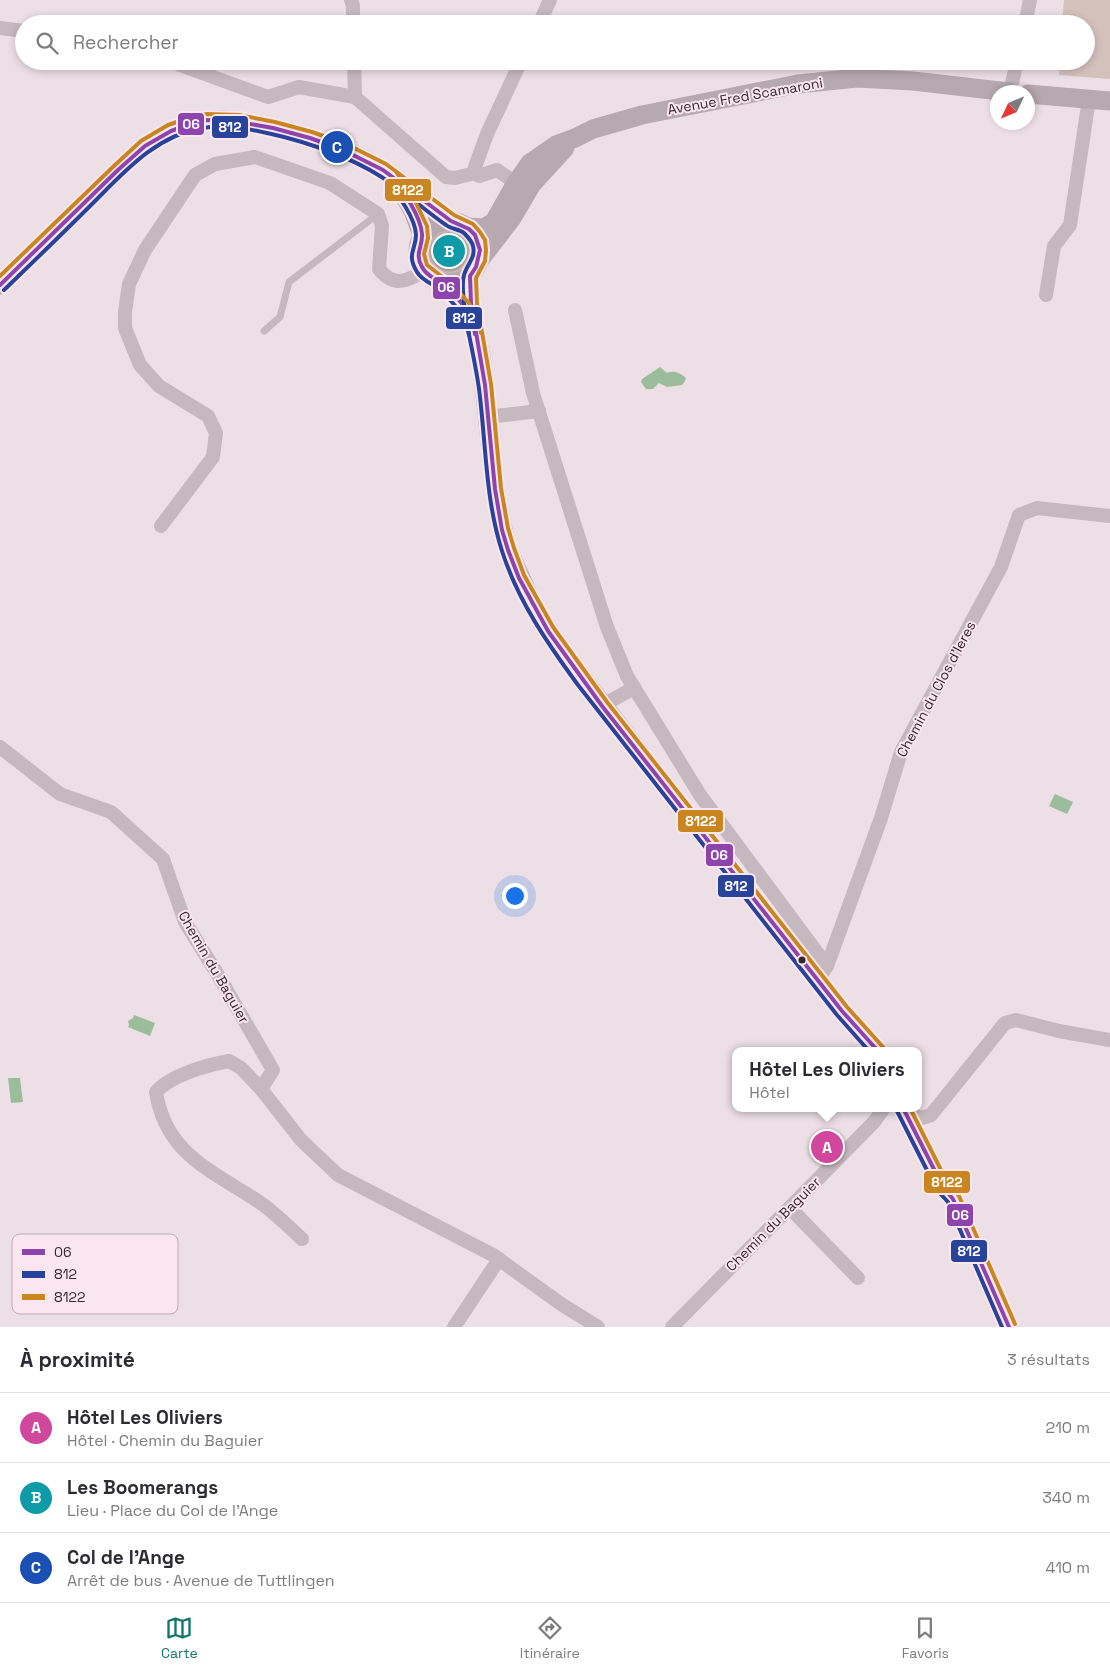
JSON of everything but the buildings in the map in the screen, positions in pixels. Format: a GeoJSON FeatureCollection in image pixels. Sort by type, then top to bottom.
{"type":"FeatureCollection","features":[{"type":"Feature","properties":{"kind":"main road","name":"Avenue Fred Scamaroni"},"geometry":{"type":"LineString","coordinates":[[460,224],[484,228],[494,222],[516,183],[530,163],[556,145],[575,138],[593,128],[642,115],[798,84],[857,78],[912,81],[990,90]]}},
{"type":"Feature","properties":{"kind":"main road"},"geometry":{"type":"LineString","coordinates":[[1035,95],[1110,101]]}},
{"type":"Feature","properties":{"kind":"main road"},"geometry":{"type":"LineString","coordinates":[[0,285],[147,145],[164,134],[200,122],[222,120],[285,132],[315,140],[358,156],[475,234],[479,242],[480,252],[474,268],[472,319],[481,356],[494,481],[500,518],[508,550],[537,613],[562,651],[603,705],[822,973],[842,1012],[864,1047]]}},
{"type":"Feature","properties":{"kind":"main road","name":"Avenue Fred Scamaroni"},"geometry":{"type":"LineString","coordinates":[[474,268],[512,218],[532,184],[575,138]]}},
{"type":"Feature","properties":{"kind":"main road"},"geometry":{"type":"LineString","coordinates":[[393,178],[413,211],[422,235]]}},
{"type":"Feature","properties":{"kind":"main road"},"geometry":{"type":"LineString","coordinates":[[460,224],[434,224],[422,235],[418,244],[417,254],[424,272],[441,283],[472,319]]}},
{"type":"Feature","properties":{"kind":"main road"},"geometry":{"type":"LineString","coordinates":[[441,283],[456,283],[474,268]]}},
{"type":"Feature","properties":{"kind":"main road"},"geometry":{"type":"LineString","coordinates":[[842,1012],[874,1047]]}},
{"type":"Feature","properties":{"kind":"main road"},"geometry":{"type":"LineString","coordinates":[[911,1112],[944,1187],[953,1199],[1009,1327]]}},
{"type":"Feature","properties":{"kind":"main road"},"geometry":{"type":"LineString","coordinates":[[912,1112],[931,1138],[951,1184],[953,1199]]}},
{"type":"Feature","properties":{"kind":"street"},"geometry":{"type":"LineString","coordinates":[[351,0],[353,15]]}},
{"type":"Feature","properties":{"kind":"street"},"geometry":{"type":"LineString","coordinates":[[543,15],[550,0]]}},
{"type":"Feature","properties":{"kind":"street"},"geometry":{"type":"LineString","coordinates":[[1027,15],[1030,0]]}},
{"type":"Feature","properties":{"kind":"street"},"geometry":{"type":"LineString","coordinates":[[0,28],[15,30]]}},
{"type":"Feature","properties":{"kind":"street"},"geometry":{"type":"LineString","coordinates":[[194,70],[268,97],[299,87],[355,97],[446,177],[455,178],[475,173],[479,176],[498,170],[516,183],[520,189],[511,209],[512,218]]}},
{"type":"Feature","properties":{"kind":"street"},"geometry":{"type":"LineString","coordinates":[[354,70],[355,97]]}},
{"type":"Feature","properties":{"kind":"street"},"geometry":{"type":"LineString","coordinates":[[475,173],[475,167],[487,134],[517,70]]}},
{"type":"Feature","properties":{"kind":"street"},"geometry":{"type":"LineString","coordinates":[[1012,85],[1015,70]]}},
{"type":"Feature","properties":{"kind":"street"},"geometry":{"type":"LineString","coordinates":[[1046,295],[1054,246],[1070,225],[1089,100]]}},
{"type":"Feature","properties":{"kind":"street"},"geometry":{"type":"LineString","coordinates":[[161,526],[213,457],[216,433],[208,416],[159,386],[140,365],[125,328],[124,312],[129,284],[145,250],[195,175],[215,164],[254,158],[330,183],[378,214],[382,226],[379,269],[385,277],[393,282],[424,272]]}},
{"type":"Feature","properties":{"kind":"street"},"geometry":{"type":"LineString","coordinates":[[515,310],[538,411],[607,627],[627,676],[700,795],[822,973]]}},
{"type":"Feature","properties":{"kind":"street"},"geometry":{"type":"LineString","coordinates":[[488,417],[538,411]]}},
{"type":"Feature","properties":{"kind":"street","name":"Chemin du Clos d'Ieres"},"geometry":{"type":"LineString","coordinates":[[822,973],[881,818],[901,752],[1001,567],[1019,515],[1037,508],[1110,516]]}},
{"type":"Feature","properties":{"kind":"street"},"geometry":{"type":"LineString","coordinates":[[603,705],[634,688]]}},
{"type":"Feature","properties":{"kind":"street","name":"Chemin du Baguier"},"geometry":{"type":"LineString","coordinates":[[0,747],[60,794],[111,812],[163,859],[185,922],[273,1070],[261,1089]]}},
{"type":"Feature","properties":{"kind":"street"},"geometry":{"type":"LineString","coordinates":[[918,1112],[931,1114],[1004,1023],[1016,1020],[1059,1031],[1110,1040]]}},
{"type":"Feature","properties":{"kind":"street"},"geometry":{"type":"LineString","coordinates":[[302,1239],[264,1206],[201,1166],[177,1144],[164,1123],[158,1105],[156,1092],[161,1086],[204,1066],[229,1061],[241,1068],[261,1089],[301,1140],[338,1175],[499,1259],[561,1304],[598,1327]]}},
{"type":"Feature","properties":{"kind":"street","name":"Chemin du Baguier"},"geometry":{"type":"LineString","coordinates":[[672,1327],[874,1122],[881,1112]]}},
{"type":"Feature","properties":{"kind":"street","name":"Chemin du Baguier"},"geometry":{"type":"LineString","coordinates":[[874,1122],[908,1112]]}},
{"type":"Feature","properties":{"kind":"street"},"geometry":{"type":"LineString","coordinates":[[790,1208],[858,1278]]}},
{"type":"Feature","properties":{"kind":"street"},"geometry":{"type":"LineString","coordinates":[[454,1327],[499,1259]]}},
{"type":"Feature","properties":{"kind":"lane"},"geometry":{"type":"LineString","coordinates":[[264,331],[280,317],[289,282],[378,214]]}},
{"type":"Feature","properties":{"kind":"shaded area"},"geometry":{"type":"Polygon","coordinates":[[[1064,0],[1110,0],[1110,79],[1059,75],[1059,70],[1095,70],[1095,15],[1063,15],[1064,0]]]}},
{"type":"Feature","properties":{"kind":"shaded area"},"geometry":{"type":"Polygon","coordinates":[[[444,229],[452,229],[461,233],[467,239],[471,252],[467,265],[461,271],[452,275],[444,275],[435,271],[429,265],[425,256],[425,248],[429,239],[435,233],[444,229]]]}},
{"type":"Feature","properties":{"kind":"shaded area"},"geometry":{"type":"Polygon","coordinates":[[[660,367],[667,373],[674,372],[682,375],[686,378],[685,381],[682,385],[667,387],[659,383],[653,389],[646,389],[641,382],[642,379],[660,367]]]}},
{"type":"Feature","properties":{"kind":"shaded area"},"geometry":{"type":"Polygon","coordinates":[[[1055,794],[1073,802],[1067,814],[1049,806],[1055,794]]]}},
{"type":"Feature","properties":{"kind":"shaded area"},"geometry":{"type":"Polygon","coordinates":[[[134,1015],[155,1023],[150,1036],[128,1027],[128,1021],[134,1015]]]}},
{"type":"Feature","properties":{"kind":"shaded area"},"geometry":{"type":"Polygon","coordinates":[[[8,1078],[20,1078],[23,1102],[11,1103],[8,1078]]]}},
{"type":"Feature","properties":{"kind":"transit line","name":"8122"},"geometry":{"type":"LineString","coordinates":[[0,276],[141,141],[168,125],[207,114],[239,115],[275,122],[346,144],[386,164],[454,215],[473,224],[485,240],[485,261],[476,278],[477,303],[491,384],[501,488],[508,528],[524,575],[553,627],[607,702],[847,1007],[883,1047]]}},
{"type":"Feature","properties":{"kind":"transit line","name":"06"},"geometry":{"type":"LineString","coordinates":[[0,285],[145,146],[171,131],[208,120],[239,122],[273,128],[310,138],[343,150],[383,170],[451,221],[469,229],[475,235],[480,250],[476,267],[470,276],[471,303],[485,385],[495,489],[502,530],[519,578],[548,631],[602,706],[842,1011],[874,1047]]}},
{"type":"Feature","properties":{"kind":"transit line","name":"812"},"geometry":{"type":"LineString","coordinates":[[4,290],[138,160],[168,140],[184,132],[202,128],[223,126],[243,128],[298,141],[326,150],[367,168],[399,189],[446,225],[464,233],[472,242],[474,250],[465,271],[463,293],[479,386],[487,475],[497,532],[516,587],[545,638],[578,685],[837,1015],[865,1047]]}},
{"type":"Feature","properties":{"kind":"transit line","name":"8122"},"geometry":{"type":"LineString","coordinates":[[397,173],[415,201],[427,226],[428,238],[424,254],[427,265],[449,282],[468,302],[478,317],[481,333]]}},
{"type":"Feature","properties":{"kind":"transit line","name":"06"},"geometry":{"type":"LineString","coordinates":[[392,177],[406,196],[421,227],[422,239],[419,258],[422,267],[448,289],[462,304],[472,319],[475,334]]}},
{"type":"Feature","properties":{"kind":"transit line","name":"812"},"geometry":{"type":"LineString","coordinates":[[387,181],[401,199],[413,222],[416,240],[412,252],[412,261],[417,272],[439,289],[458,309],[465,319],[469,335]]}},
{"type":"Feature","properties":{"kind":"transit line","name":"812"},"geometry":{"type":"LineString","coordinates":[[898,1112],[937,1190],[948,1202],[1002,1327]]}},
{"type":"Feature","properties":{"kind":"transit line","name":"06"},"geometry":{"type":"LineString","coordinates":[[905,1112],[943,1187],[953,1199],[1009,1327]]}},
{"type":"Feature","properties":{"kind":"transit line","name":"8122"},"geometry":{"type":"LineString","coordinates":[[912,1112],[948,1184],[959,1196],[1015,1324]]}},
{"type":"Feature","properties":{"kind":"place","name":"Col de l'Ange"},"geometry":{"type":"Point","coordinates":[337,147]}},
{"type":"Feature","properties":{"kind":"place","name":"Les Boomerangs"},"geometry":{"type":"Point","coordinates":[449,251]}},
{"type":"Feature","properties":{"kind":"place","name":"Hôtel Les Oliviers"},"geometry":{"type":"Point","coordinates":[827,1147]}}]}
